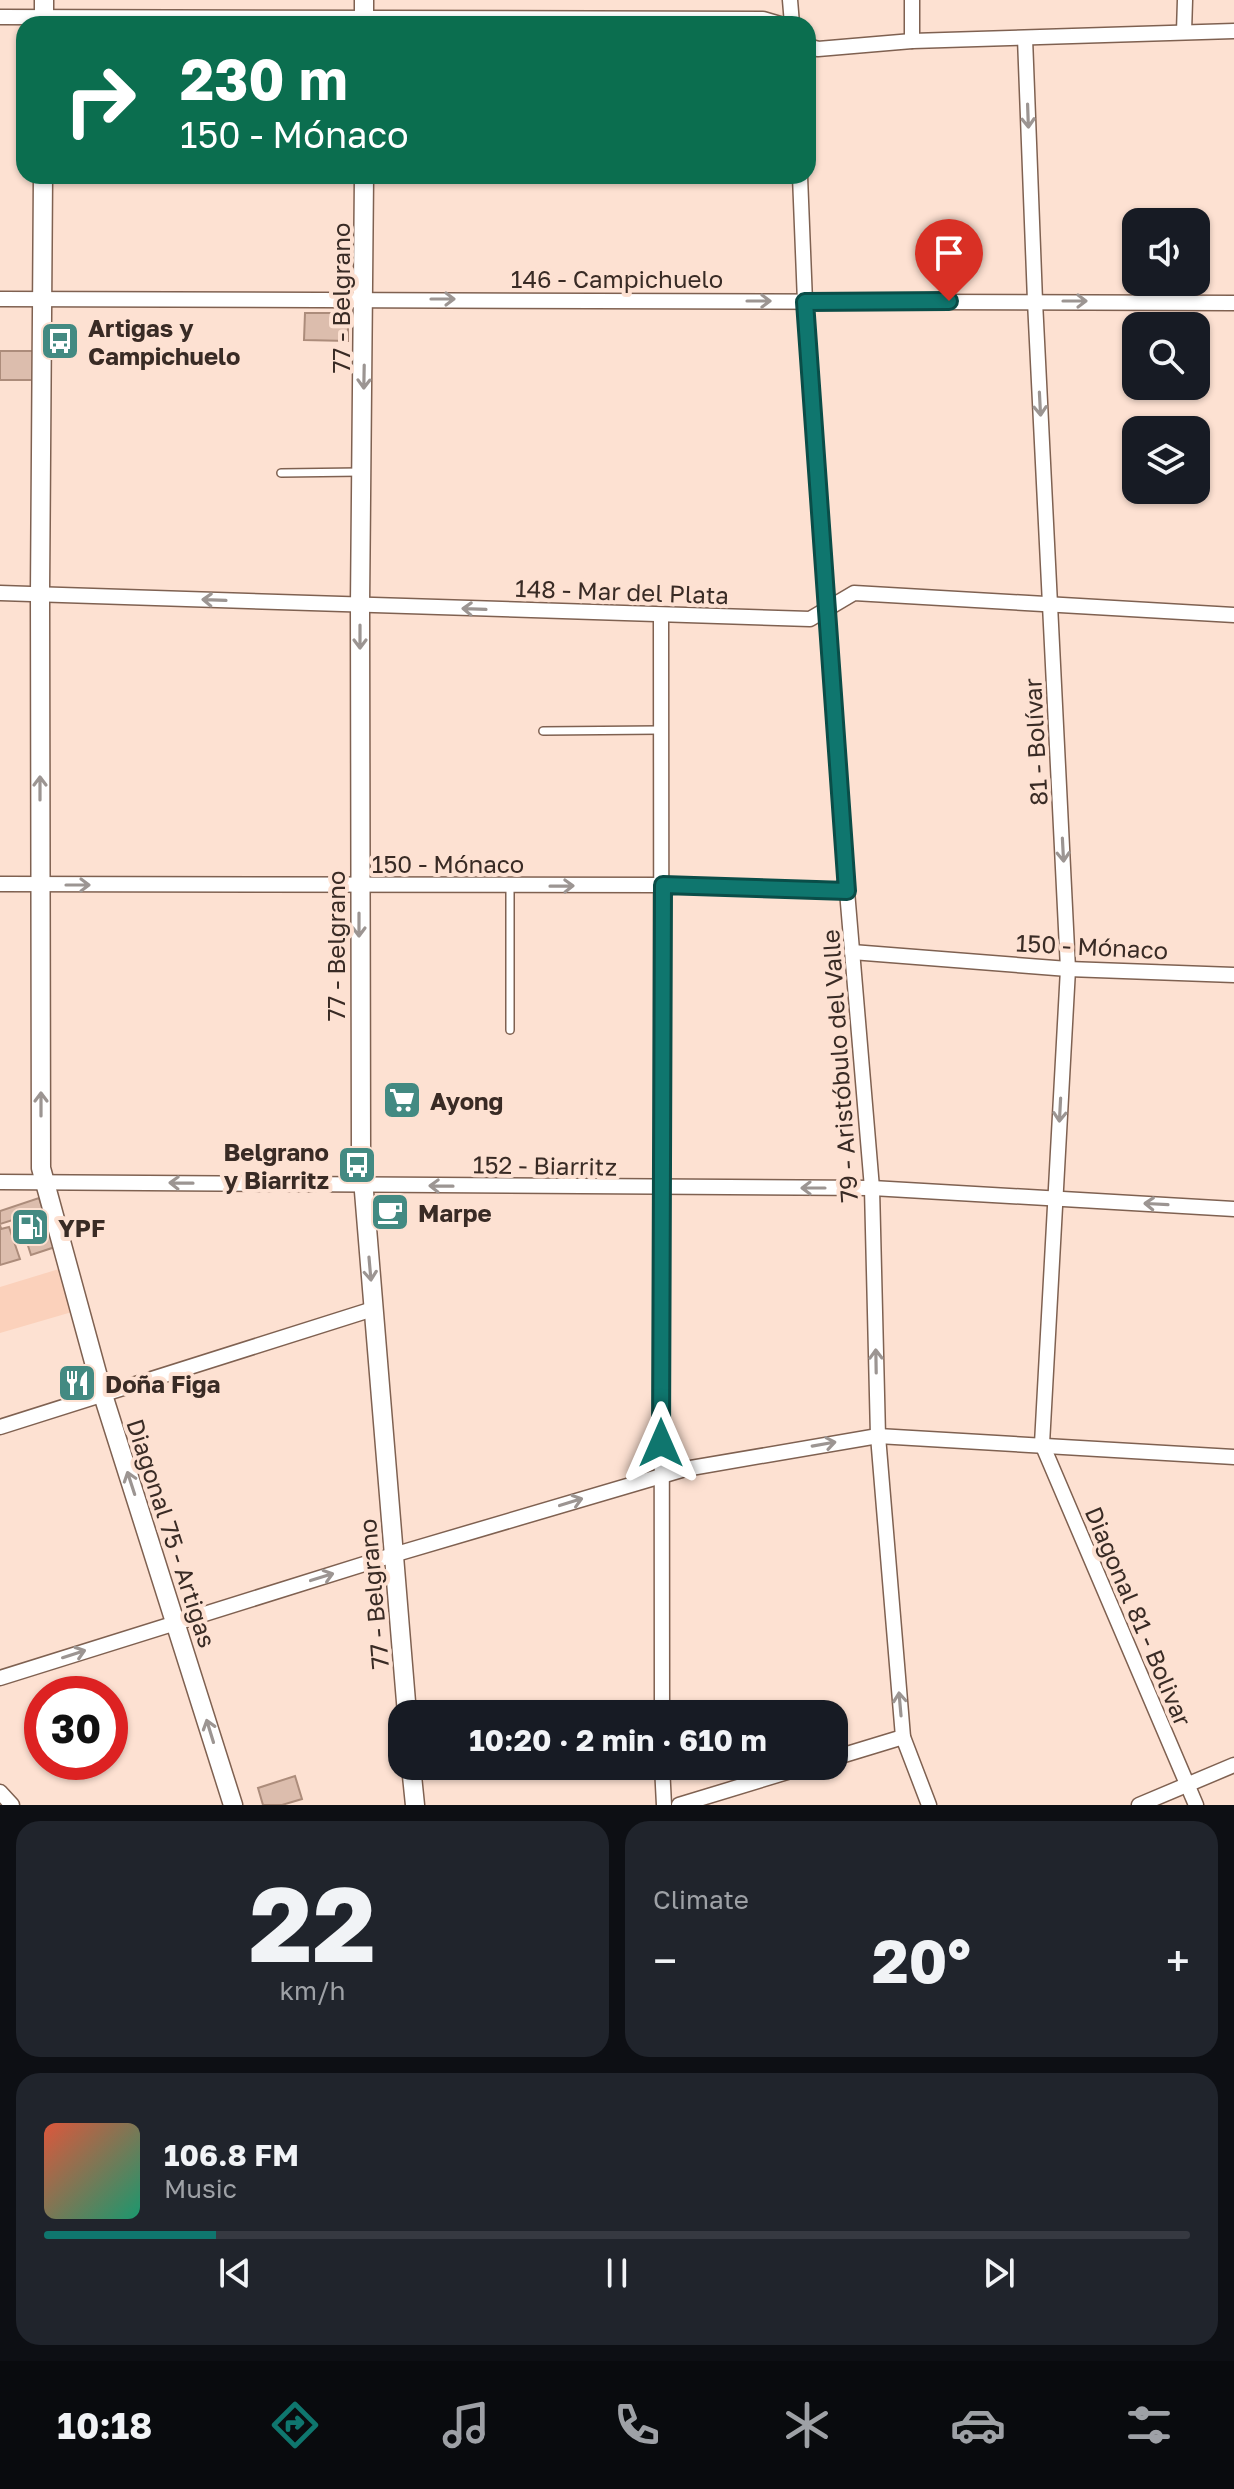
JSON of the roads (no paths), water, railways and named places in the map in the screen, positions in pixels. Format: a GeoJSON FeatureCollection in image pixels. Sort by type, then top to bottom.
{"type":"FeatureCollection","features":[{"type":"Feature","properties":{"kind":"street"},"geometry":{"type":"LineString","coordinates":[[912,0],[912,41]]}},
{"type":"Feature","properties":{"kind":"street"},"geometry":{"type":"LineString","coordinates":[[1184,32],[1185,0]]}},
{"type":"Feature","properties":{"kind":"street"},"geometry":{"type":"LineString","coordinates":[[0,17],[44,14],[524,16]]}},
{"type":"Feature","properties":{"kind":"street"},"geometry":{"type":"LineString","coordinates":[[816,48],[912,41],[1234,31]]}},
{"type":"Feature","properties":{"kind":"street","name":"81 - Bolívar"},"geometry":{"type":"LineString","coordinates":[[1025,38],[1068,969],[1042,1444]]}},
{"type":"Feature","properties":{"kind":"street","name":"Diagonal 75 - Artigas"},"geometry":{"type":"LineString","coordinates":[[43,184],[41,1168],[103,1395],[233,1805]]}},
{"type":"Feature","properties":{"kind":"street","name":"77 - Belgrano"},"geometry":{"type":"LineString","coordinates":[[364,184],[359,885],[362,1185],[406,1700]]}},
{"type":"Feature","properties":{"kind":"street","name":"79 - Aristóbulo del Valle"},"geometry":{"type":"LineString","coordinates":[[800,184],[805,302],[847,891],[872,1188],[878,1436],[903,1737],[929,1805]]}},
{"type":"Feature","properties":{"kind":"street","name":"146 - Campichuelo"},"geometry":{"type":"LineString","coordinates":[[0,299],[1234,303]]}},
{"type":"Feature","properties":{"kind":"street","name":"148 - Mar del Plata"},"geometry":{"type":"LineString","coordinates":[[0,593],[810,619],[854,593],[1234,615]]}},
{"type":"Feature","properties":{"kind":"street"},"geometry":{"type":"LineString","coordinates":[[661,615],[662,1700]]}},
{"type":"Feature","properties":{"kind":"street","name":"150 - Mónaco"},"geometry":{"type":"LineString","coordinates":[[0,884],[663,885],[847,891]]}},
{"type":"Feature","properties":{"kind":"street","name":"150 - Mónaco"},"geometry":{"type":"LineString","coordinates":[[852,952],[1068,969],[1234,975]]}},
{"type":"Feature","properties":{"kind":"street","name":"152 - Biarritz"},"geometry":{"type":"LineString","coordinates":[[0,1182],[872,1188],[1234,1209]]}},
{"type":"Feature","properties":{"kind":"street"},"geometry":{"type":"LineString","coordinates":[[0,1427],[373,1309]]}},
{"type":"Feature","properties":{"kind":"street"},"geometry":{"type":"LineString","coordinates":[[0,1678],[661,1475],[878,1436],[1234,1457]]}},
{"type":"Feature","properties":{"kind":"street","name":"Diagonal 81 - Bolivar"},"geometry":{"type":"LineString","coordinates":[[1042,1444],[1196,1805]]}},
{"type":"Feature","properties":{"kind":"street"},"geometry":{"type":"LineString","coordinates":[[848,1754],[903,1737]]}},
{"type":"Feature","properties":{"kind":"street"},"geometry":{"type":"LineString","coordinates":[[1139,1805],[1234,1765]]}},
{"type":"Feature","properties":{"kind":"street"},"geometry":{"type":"LineString","coordinates":[[412,1780],[415,1805]]}},
{"type":"Feature","properties":{"kind":"street"},"geometry":{"type":"LineString","coordinates":[[663,1780],[664,1805]]}},
{"type":"Feature","properties":{"kind":"street"},"geometry":{"type":"LineString","coordinates":[[679,1805],[761,1780]]}},
{"type":"Feature","properties":{"kind":"street"},"geometry":{"type":"LineString","coordinates":[[0,1792],[12,1805]]}},
{"type":"Feature","properties":{"kind":"lane"},"geometry":{"type":"LineString","coordinates":[[281,473],[363,471]]}},
{"type":"Feature","properties":{"kind":"lane"},"geometry":{"type":"LineString","coordinates":[[543,731],[662,730]]}},
{"type":"Feature","properties":{"kind":"lane"},"geometry":{"type":"LineString","coordinates":[[510,886],[510,1030]]}},
{"type":"Feature","properties":{"kind":"place","name":"Artigas y Campichuelo"},"geometry":{"type":"Point","coordinates":[60,341]}},
{"type":"Feature","properties":{"kind":"place","name":"Ayong"},"geometry":{"type":"Point","coordinates":[402,1100]}},
{"type":"Feature","properties":{"kind":"place","name":"Belgrano y Biarritz"},"geometry":{"type":"Point","coordinates":[357,1165]}},
{"type":"Feature","properties":{"kind":"place","name":"Marpe"},"geometry":{"type":"Point","coordinates":[390,1212]}},
{"type":"Feature","properties":{"kind":"place","name":"YPF"},"geometry":{"type":"Point","coordinates":[30,1227]}},
{"type":"Feature","properties":{"kind":"place","name":"Doña Figa"},"geometry":{"type":"Point","coordinates":[77,1383]}}]}
